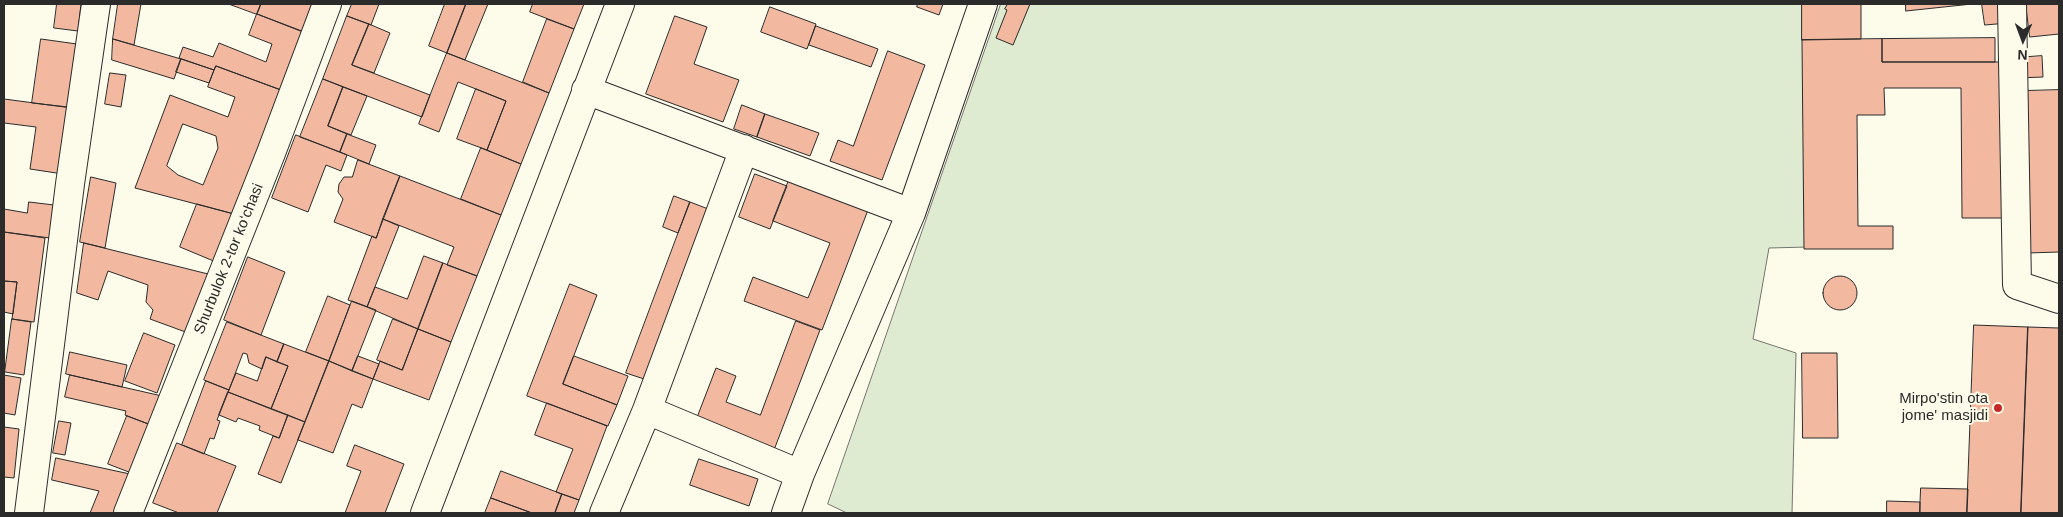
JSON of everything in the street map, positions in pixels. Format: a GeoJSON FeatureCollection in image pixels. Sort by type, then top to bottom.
{"type":"FeatureCollection","features":[{"type":"Feature","properties":{"kind":"street"},"geometry":{"type":"LineString","coordinates":[[30,513],[70,184],[96,4]]}},
{"type":"Feature","properties":{"kind":"street","name":"Shurbulok 2-tor ko‘chasi"},"geometry":{"type":"LineString","coordinates":[[128,513],[271,153],[327,4]]}},
{"type":"Feature","properties":{"kind":"street"},"geometry":{"type":"LineString","coordinates":[[425,513],[620,4]]}},
{"type":"Feature","properties":{"kind":"street"},"geometry":{"type":"LineString","coordinates":[[786,513],[800,474],[911,213],[982,4]]}},
{"type":"Feature","properties":{"kind":"street"},"geometry":{"type":"LineString","coordinates":[[2012,4],[2017,285],[2059,299]]}},
{"type":"Feature","properties":{"kind":"street"},"geometry":{"type":"LineString","coordinates":[[586,90],[911,213]]}},
{"type":"Feature","properties":{"kind":"street"},"geometry":{"type":"LineString","coordinates":[[604,513],[647,410],[744,149]]}},
{"type":"Feature","properties":{"kind":"street"},"geometry":{"type":"LineString","coordinates":[[647,410],[800,474]]}},
{"type":"Feature","properties":{"kind":"green space"},"geometry":{"type":"Polygon","coordinates":[[[1001,4],[1808,4],[1808,247],[1769,248],[1753,339],[1796,353],[1792,513],[847,513],[828,504],[1001,4]]]}},
{"type":"Feature","properties":{"kind":"building"},"geometry":{"type":"Polygon","coordinates":[[[57,4],[81,4],[78,31],[54,28],[57,4]]]}},
{"type":"Feature","properties":{"kind":"building"},"geometry":{"type":"Polygon","coordinates":[[[118,4],[141,4],[134,45],[113,39],[118,4]]]}},
{"type":"Feature","properties":{"kind":"building"},"geometry":{"type":"Polygon","coordinates":[[[229,4],[261,4],[257,14],[229,4]]]}},
{"type":"Feature","properties":{"kind":"building"},"geometry":{"type":"Polygon","coordinates":[[[261,4],[318,4],[307,33],[257,14],[261,4]]]}},
{"type":"Feature","properties":{"kind":"building"},"geometry":{"type":"Polygon","coordinates":[[[352,4],[379,4],[371,25],[347,16],[352,4]]]}},
{"type":"Feature","properties":{"kind":"building"},"geometry":{"type":"Polygon","coordinates":[[[445,4],[466,4],[447,53],[429,46],[445,4]]]}},
{"type":"Feature","properties":{"kind":"building"},"geometry":{"type":"Polygon","coordinates":[[[466,4],[488,4],[465,60],[447,53],[466,4]]]}},
{"type":"Feature","properties":{"kind":"building"},"geometry":{"type":"Polygon","coordinates":[[[533,4],[584,4],[574,29],[530,12],[533,4]]]}},
{"type":"Feature","properties":{"kind":"building"},"geometry":{"type":"Polygon","coordinates":[[[918,4],[943,4],[939,15],[917,7],[918,4]]]}},
{"type":"Feature","properties":{"kind":"building"},"geometry":{"type":"Polygon","coordinates":[[[1008,4],[1030,4],[1013,45],[996,38],[1008,4]]]}},
{"type":"Feature","properties":{"kind":"building"},"geometry":{"type":"Polygon","coordinates":[[[1802,4],[1861,4],[1861,39],[1802,40],[1802,4]]]}},
{"type":"Feature","properties":{"kind":"building"},"geometry":{"type":"Polygon","coordinates":[[[1906,4],[1972,4],[1906,11],[1906,4]]]}},
{"type":"Feature","properties":{"kind":"building"},"geometry":{"type":"Polygon","coordinates":[[[1982,4],[2006,4],[2008,23],[1985,25],[1982,4]]]}},
{"type":"Feature","properties":{"kind":"building"},"geometry":{"type":"Polygon","coordinates":[[[2026,4],[2059,4],[2059,34],[2030,37],[2026,4]]]}},
{"type":"Feature","properties":{"kind":"building"},"geometry":{"type":"Polygon","coordinates":[[[770,7],[816,24],[807,49],[761,32],[770,7]]]}},
{"type":"Feature","properties":{"kind":"building"},"geometry":{"type":"Polygon","coordinates":[[[257,14],[303,32],[281,90],[216,66],[214,70],[179,58],[183,47],[213,57],[219,43],[266,62],[272,44],[249,35],[257,14]]]}},
{"type":"Feature","properties":{"kind":"building"},"geometry":{"type":"Polygon","coordinates":[[[347,16],[369,24],[352,65],[430,95],[422,117],[323,79],[347,16]]]}},
{"type":"Feature","properties":{"kind":"building"},"geometry":{"type":"Polygon","coordinates":[[[675,16],[707,27],[694,64],[739,80],[723,122],[646,94],[675,16]]]}},
{"type":"Feature","properties":{"kind":"building"},"geometry":{"type":"Polygon","coordinates":[[[547,19],[574,29],[549,93],[523,82],[547,19]]]}},
{"type":"Feature","properties":{"kind":"building"},"geometry":{"type":"Polygon","coordinates":[[[369,24],[390,33],[374,73],[352,65],[369,24]]]}},
{"type":"Feature","properties":{"kind":"building"},"geometry":{"type":"Polygon","coordinates":[[[816,26],[878,49],[871,67],[809,45],[816,26]]]}},
{"type":"Feature","properties":{"kind":"building"},"geometry":{"type":"Polygon","coordinates":[[[1995,38],[1995,62],[1882,62],[1882,39],[1995,38]]]}},
{"type":"Feature","properties":{"kind":"building"},"geometry":{"type":"Polygon","coordinates":[[[41,39],[77,44],[68,107],[32,103],[41,39]]]}},
{"type":"Feature","properties":{"kind":"building"},"geometry":{"type":"Polygon","coordinates":[[[113,39],[181,59],[174,79],[112,60],[113,39]]]}},
{"type":"Feature","properties":{"kind":"building"},"geometry":{"type":"Polygon","coordinates":[[[1882,39],[1882,62],[2007,62],[2008,218],[1962,218],[1961,88],[1884,88],[1885,115],[1857,115],[1858,226],[1893,226],[1893,249],[1804,249],[1802,40],[1882,39]]]}},
{"type":"Feature","properties":{"kind":"building"},"geometry":{"type":"Polygon","coordinates":[[[888,51],[925,65],[882,180],[830,161],[838,140],[853,146],[888,51]]]}},
{"type":"Feature","properties":{"kind":"building"},"geometry":{"type":"Polygon","coordinates":[[[447,53],[549,93],[521,164],[487,150],[506,101],[476,89],[458,82],[439,132],[419,124],[447,53]]]}},
{"type":"Feature","properties":{"kind":"building"},"geometry":{"type":"Polygon","coordinates":[[[2042,56],[2043,77],[2017,78],[2015,58],[2042,56]]]}},
{"type":"Feature","properties":{"kind":"building"},"geometry":{"type":"Polygon","coordinates":[[[181,59],[214,70],[209,83],[176,72],[181,59]]]}},
{"type":"Feature","properties":{"kind":"building"},"geometry":{"type":"Polygon","coordinates":[[[216,66],[281,90],[234,214],[135,188],[170,95],[228,117],[235,97],[208,87],[216,66]],[[183,124],[167,166],[178,175],[203,185],[218,148],[216,136],[183,124]]]}},
{"type":"Feature","properties":{"kind":"building"},"geometry":{"type":"Polygon","coordinates":[[[110,73],[126,75],[121,107],[105,104],[110,73]]]}},
{"type":"Feature","properties":{"kind":"building"},"geometry":{"type":"Polygon","coordinates":[[[323,79],[343,87],[328,126],[347,134],[340,152],[300,137],[323,79]]]}},
{"type":"Feature","properties":{"kind":"building"},"geometry":{"type":"Polygon","coordinates":[[[343,87],[367,96],[351,135],[328,126],[343,87]]]}},
{"type":"Feature","properties":{"kind":"building"},"geometry":{"type":"Polygon","coordinates":[[[476,89],[506,101],[487,150],[457,139],[476,89]]]}},
{"type":"Feature","properties":{"kind":"building"},"geometry":{"type":"Polygon","coordinates":[[[2059,90],[2059,252],[2027,253],[2024,91],[2059,90]]]}},
{"type":"Feature","properties":{"kind":"building"},"geometry":{"type":"Polygon","coordinates":[[[4,99],[72,108],[63,174],[30,169],[36,127],[4,123],[4,99]]]}},
{"type":"Feature","properties":{"kind":"building"},"geometry":{"type":"Polygon","coordinates":[[[742,105],[765,114],[757,137],[734,129],[742,105]]]}},
{"type":"Feature","properties":{"kind":"building"},"geometry":{"type":"Polygon","coordinates":[[[765,114],[819,133],[810,156],[757,137],[765,114]]]}},
{"type":"Feature","properties":{"kind":"building"},"geometry":{"type":"Polygon","coordinates":[[[347,134],[376,145],[369,164],[340,152],[347,134]]]}},
{"type":"Feature","properties":{"kind":"building"},"geometry":{"type":"Polygon","coordinates":[[[296,135],[347,155],[341,171],[326,165],[308,212],[272,198],[296,135]]]}},
{"type":"Feature","properties":{"kind":"building"},"geometry":{"type":"Polygon","coordinates":[[[481,148],[521,164],[501,215],[461,199],[481,148]]]}},
{"type":"Feature","properties":{"kind":"building"},"geometry":{"type":"Polygon","coordinates":[[[358,160],[400,176],[376,238],[334,222],[343,199],[338,192],[339,184],[344,177],[352,177],[358,160]]]}},
{"type":"Feature","properties":{"kind":"building"},"geometry":{"type":"Polygon","coordinates":[[[755,174],[787,186],[770,229],[739,217],[755,174]]]}},
{"type":"Feature","properties":{"kind":"building"},"geometry":{"type":"Polygon","coordinates":[[[400,176],[501,215],[477,276],[447,265],[454,247],[383,219],[400,176]]]}},
{"type":"Feature","properties":{"kind":"building"},"geometry":{"type":"Polygon","coordinates":[[[91,177],[116,183],[105,248],[80,242],[91,177]]]}},
{"type":"Feature","properties":{"kind":"building"},"geometry":{"type":"Polygon","coordinates":[[[789,180],[868,210],[822,330],[744,301],[753,277],[808,298],[830,243],[773,221],[789,180]]]}},
{"type":"Feature","properties":{"kind":"building"},"geometry":{"type":"Polygon","coordinates":[[[674,196],[690,202],[678,233],[663,227],[674,196]]]}},
{"type":"Feature","properties":{"kind":"building"},"geometry":{"type":"Polygon","coordinates":[[[29,202],[54,205],[50,238],[4,232],[4,209],[27,213],[29,202]]]}},
{"type":"Feature","properties":{"kind":"building"},"geometry":{"type":"Polygon","coordinates":[[[690,202],[716,212],[653,382],[626,373],[690,202]]]}},
{"type":"Feature","properties":{"kind":"building"},"geometry":{"type":"Polygon","coordinates":[[[197,204],[234,214],[216,262],[180,247],[197,204]]]}},
{"type":"Feature","properties":{"kind":"building"},"geometry":{"type":"Polygon","coordinates":[[[383,219],[399,226],[367,307],[348,300],[372,236],[376,238],[383,219]]]}},
{"type":"Feature","properties":{"kind":"building"},"geometry":{"type":"Polygon","coordinates":[[[4,232],[45,238],[34,322],[12,319],[17,282],[4,281],[4,232]]]}},
{"type":"Feature","properties":{"kind":"building"},"geometry":{"type":"Polygon","coordinates":[[[84,243],[212,275],[191,334],[150,319],[153,310],[146,302],[148,285],[108,271],[98,300],[77,293],[84,243]]]}},
{"type":"Feature","properties":{"kind":"building"},"geometry":{"type":"Polygon","coordinates":[[[424,256],[443,263],[418,329],[367,307],[375,287],[407,299],[424,256]]]}},
{"type":"Feature","properties":{"kind":"building"},"geometry":{"type":"Polygon","coordinates":[[[248,257],[285,272],[261,335],[224,320],[248,257]]]}},
{"type":"Feature","properties":{"kind":"building"},"geometry":{"type":"Polygon","coordinates":[[[443,263],[477,276],[451,342],[418,329],[443,263]]]}},
{"type":"Feature","properties":{"kind":"building"},"geometry":{"type":"Polygon","coordinates":[[[1840,276],[1852,281],[1857,293],[1852,305],[1840,310],[1828,305],[1823,293],[1828,281],[1840,276]]]}},
{"type":"Feature","properties":{"kind":"building"},"geometry":{"type":"Polygon","coordinates":[[[4,281],[17,282],[13,314],[4,312],[4,281]]]}},
{"type":"Feature","properties":{"kind":"building"},"geometry":{"type":"Polygon","coordinates":[[[570,284],[597,295],[563,384],[617,405],[608,426],[527,396],[570,284]]]}},
{"type":"Feature","properties":{"kind":"building"},"geometry":{"type":"Polygon","coordinates":[[[328,296],[350,305],[329,361],[306,352],[328,296]]]}},
{"type":"Feature","properties":{"kind":"building"},"geometry":{"type":"Polygon","coordinates":[[[352,301],[376,310],[352,371],[329,361],[352,301]]]}},
{"type":"Feature","properties":{"kind":"building"},"geometry":{"type":"Polygon","coordinates":[[[12,319],[31,322],[24,375],[5,372],[12,319]]]}},
{"type":"Feature","properties":{"kind":"building"},"geometry":{"type":"Polygon","coordinates":[[[393,319],[418,329],[402,370],[377,360],[393,319]]]}},
{"type":"Feature","properties":{"kind":"building"},"geometry":{"type":"Polygon","coordinates":[[[796,321],[820,330],[774,450],[696,420],[716,368],[736,376],[726,402],[760,415],[796,321]]]}},
{"type":"Feature","properties":{"kind":"building"},"geometry":{"type":"Polygon","coordinates":[[[227,322],[284,344],[277,362],[266,357],[262,369],[249,363],[247,354],[243,353],[229,390],[204,380],[227,322]]]}},
{"type":"Feature","properties":{"kind":"building","name":"Mirpo'stin ota jome' masjidi"},"geometry":{"type":"Polygon","coordinates":[[[1974,325],[2028,327],[2021,513],[1967,513],[1974,325]]]}},
{"type":"Feature","properties":{"kind":"building"},"geometry":{"type":"Polygon","coordinates":[[[2028,327],[2059,328],[2059,513],[2021,513],[2028,327]]]}},
{"type":"Feature","properties":{"kind":"building"},"geometry":{"type":"Polygon","coordinates":[[[418,329],[451,342],[429,400],[373,379],[380,361],[402,370],[418,329]]]}},
{"type":"Feature","properties":{"kind":"building"},"geometry":{"type":"Polygon","coordinates":[[[144,333],[175,345],[157,393],[125,381],[144,333]]]}},
{"type":"Feature","properties":{"kind":"building"},"geometry":{"type":"Polygon","coordinates":[[[284,344],[329,361],[305,422],[271,409],[288,366],[277,362],[284,344]]]}},
{"type":"Feature","properties":{"kind":"building"},"geometry":{"type":"Polygon","coordinates":[[[70,352],[127,365],[122,387],[66,374],[70,352]]]}},
{"type":"Feature","properties":{"kind":"building"},"geometry":{"type":"Polygon","coordinates":[[[1802,353],[1837,353],[1838,438],[1803,438],[1802,353]]]}},
{"type":"Feature","properties":{"kind":"building"},"geometry":{"type":"Polygon","coordinates":[[[358,356],[379,364],[373,379],[352,371],[358,356]]]}},
{"type":"Feature","properties":{"kind":"building"},"geometry":{"type":"Polygon","coordinates":[[[574,356],[628,376],[617,405],[563,384],[574,356]]]}},
{"type":"Feature","properties":{"kind":"building"},"geometry":{"type":"Polygon","coordinates":[[[266,357],[288,366],[271,409],[228,392],[236,373],[257,381],[266,357]]]}},
{"type":"Feature","properties":{"kind":"building"},"geometry":{"type":"Polygon","coordinates":[[[329,361],[373,379],[362,408],[352,404],[333,453],[298,440],[329,361]]]}},
{"type":"Feature","properties":{"kind":"building"},"geometry":{"type":"Polygon","coordinates":[[[4,375],[21,378],[15,415],[4,413],[4,375]]]}},
{"type":"Feature","properties":{"kind":"building"},"geometry":{"type":"Polygon","coordinates":[[[70,375],[162,396],[151,425],[125,415],[126,411],[65,397],[70,375]]]}},
{"type":"Feature","properties":{"kind":"building"},"geometry":{"type":"Polygon","coordinates":[[[206,381],[229,390],[217,420],[220,421],[214,439],[210,438],[204,454],[182,445],[206,381]]]}},
{"type":"Feature","properties":{"kind":"building"},"geometry":{"type":"Polygon","coordinates":[[[228,392],[288,415],[279,438],[259,430],[260,426],[238,418],[236,422],[219,415],[228,392]]]}},
{"type":"Feature","properties":{"kind":"building"},"geometry":{"type":"Polygon","coordinates":[[[547,403],[607,426],[579,500],[556,492],[573,449],[535,435],[547,403]]]}},
{"type":"Feature","properties":{"kind":"building"},"geometry":{"type":"Polygon","coordinates":[[[288,415],[305,422],[281,483],[258,474],[273,436],[279,438],[288,415]]]}},
{"type":"Feature","properties":{"kind":"building"},"geometry":{"type":"Polygon","coordinates":[[[127,416],[151,425],[134,474],[108,464],[127,416]]]}},
{"type":"Feature","properties":{"kind":"building"},"geometry":{"type":"Polygon","coordinates":[[[59,421],[71,423],[65,455],[53,453],[59,421]]]}},
{"type":"Feature","properties":{"kind":"building"},"geometry":{"type":"Polygon","coordinates":[[[4,427],[19,429],[14,478],[4,477],[4,427]]]}},
{"type":"Feature","properties":{"kind":"building"},"geometry":{"type":"Polygon","coordinates":[[[177,443],[236,466],[217,513],[179,513],[153,503],[177,443]]]}},
{"type":"Feature","properties":{"kind":"building"},"geometry":{"type":"Polygon","coordinates":[[[355,445],[404,464],[385,513],[345,513],[361,471],[347,466],[355,445]]]}},
{"type":"Feature","properties":{"kind":"building"},"geometry":{"type":"Polygon","coordinates":[[[56,458],[130,474],[115,513],[90,513],[99,491],[52,480],[56,458]]]}},
{"type":"Feature","properties":{"kind":"building"},"geometry":{"type":"Polygon","coordinates":[[[699,459],[758,479],[749,506],[690,485],[699,459]]]}},
{"type":"Feature","properties":{"kind":"building"},"geometry":{"type":"Polygon","coordinates":[[[501,471],[562,494],[555,513],[532,513],[491,498],[501,471]]]}},
{"type":"Feature","properties":{"kind":"building"},"geometry":{"type":"Polygon","coordinates":[[[1921,488],[1968,489],[1967,513],[1920,513],[1921,488]]]}},
{"type":"Feature","properties":{"kind":"building"},"geometry":{"type":"Polygon","coordinates":[[[562,494],[579,500],[574,513],[555,513],[562,494]]]}},
{"type":"Feature","properties":{"kind":"building"},"geometry":{"type":"Polygon","coordinates":[[[491,498],[532,513],[485,513],[491,498]]]}},
{"type":"Feature","properties":{"kind":"building"},"geometry":{"type":"Polygon","coordinates":[[[1887,501],[1920,502],[1920,513],[1887,513],[1887,501]]]}},
{"type":"Feature","properties":{"kind":"place","name":"Mirpo'stin ota jome' masjidi"},"geometry":{"type":"Point","coordinates":[1998,408]}}]}
